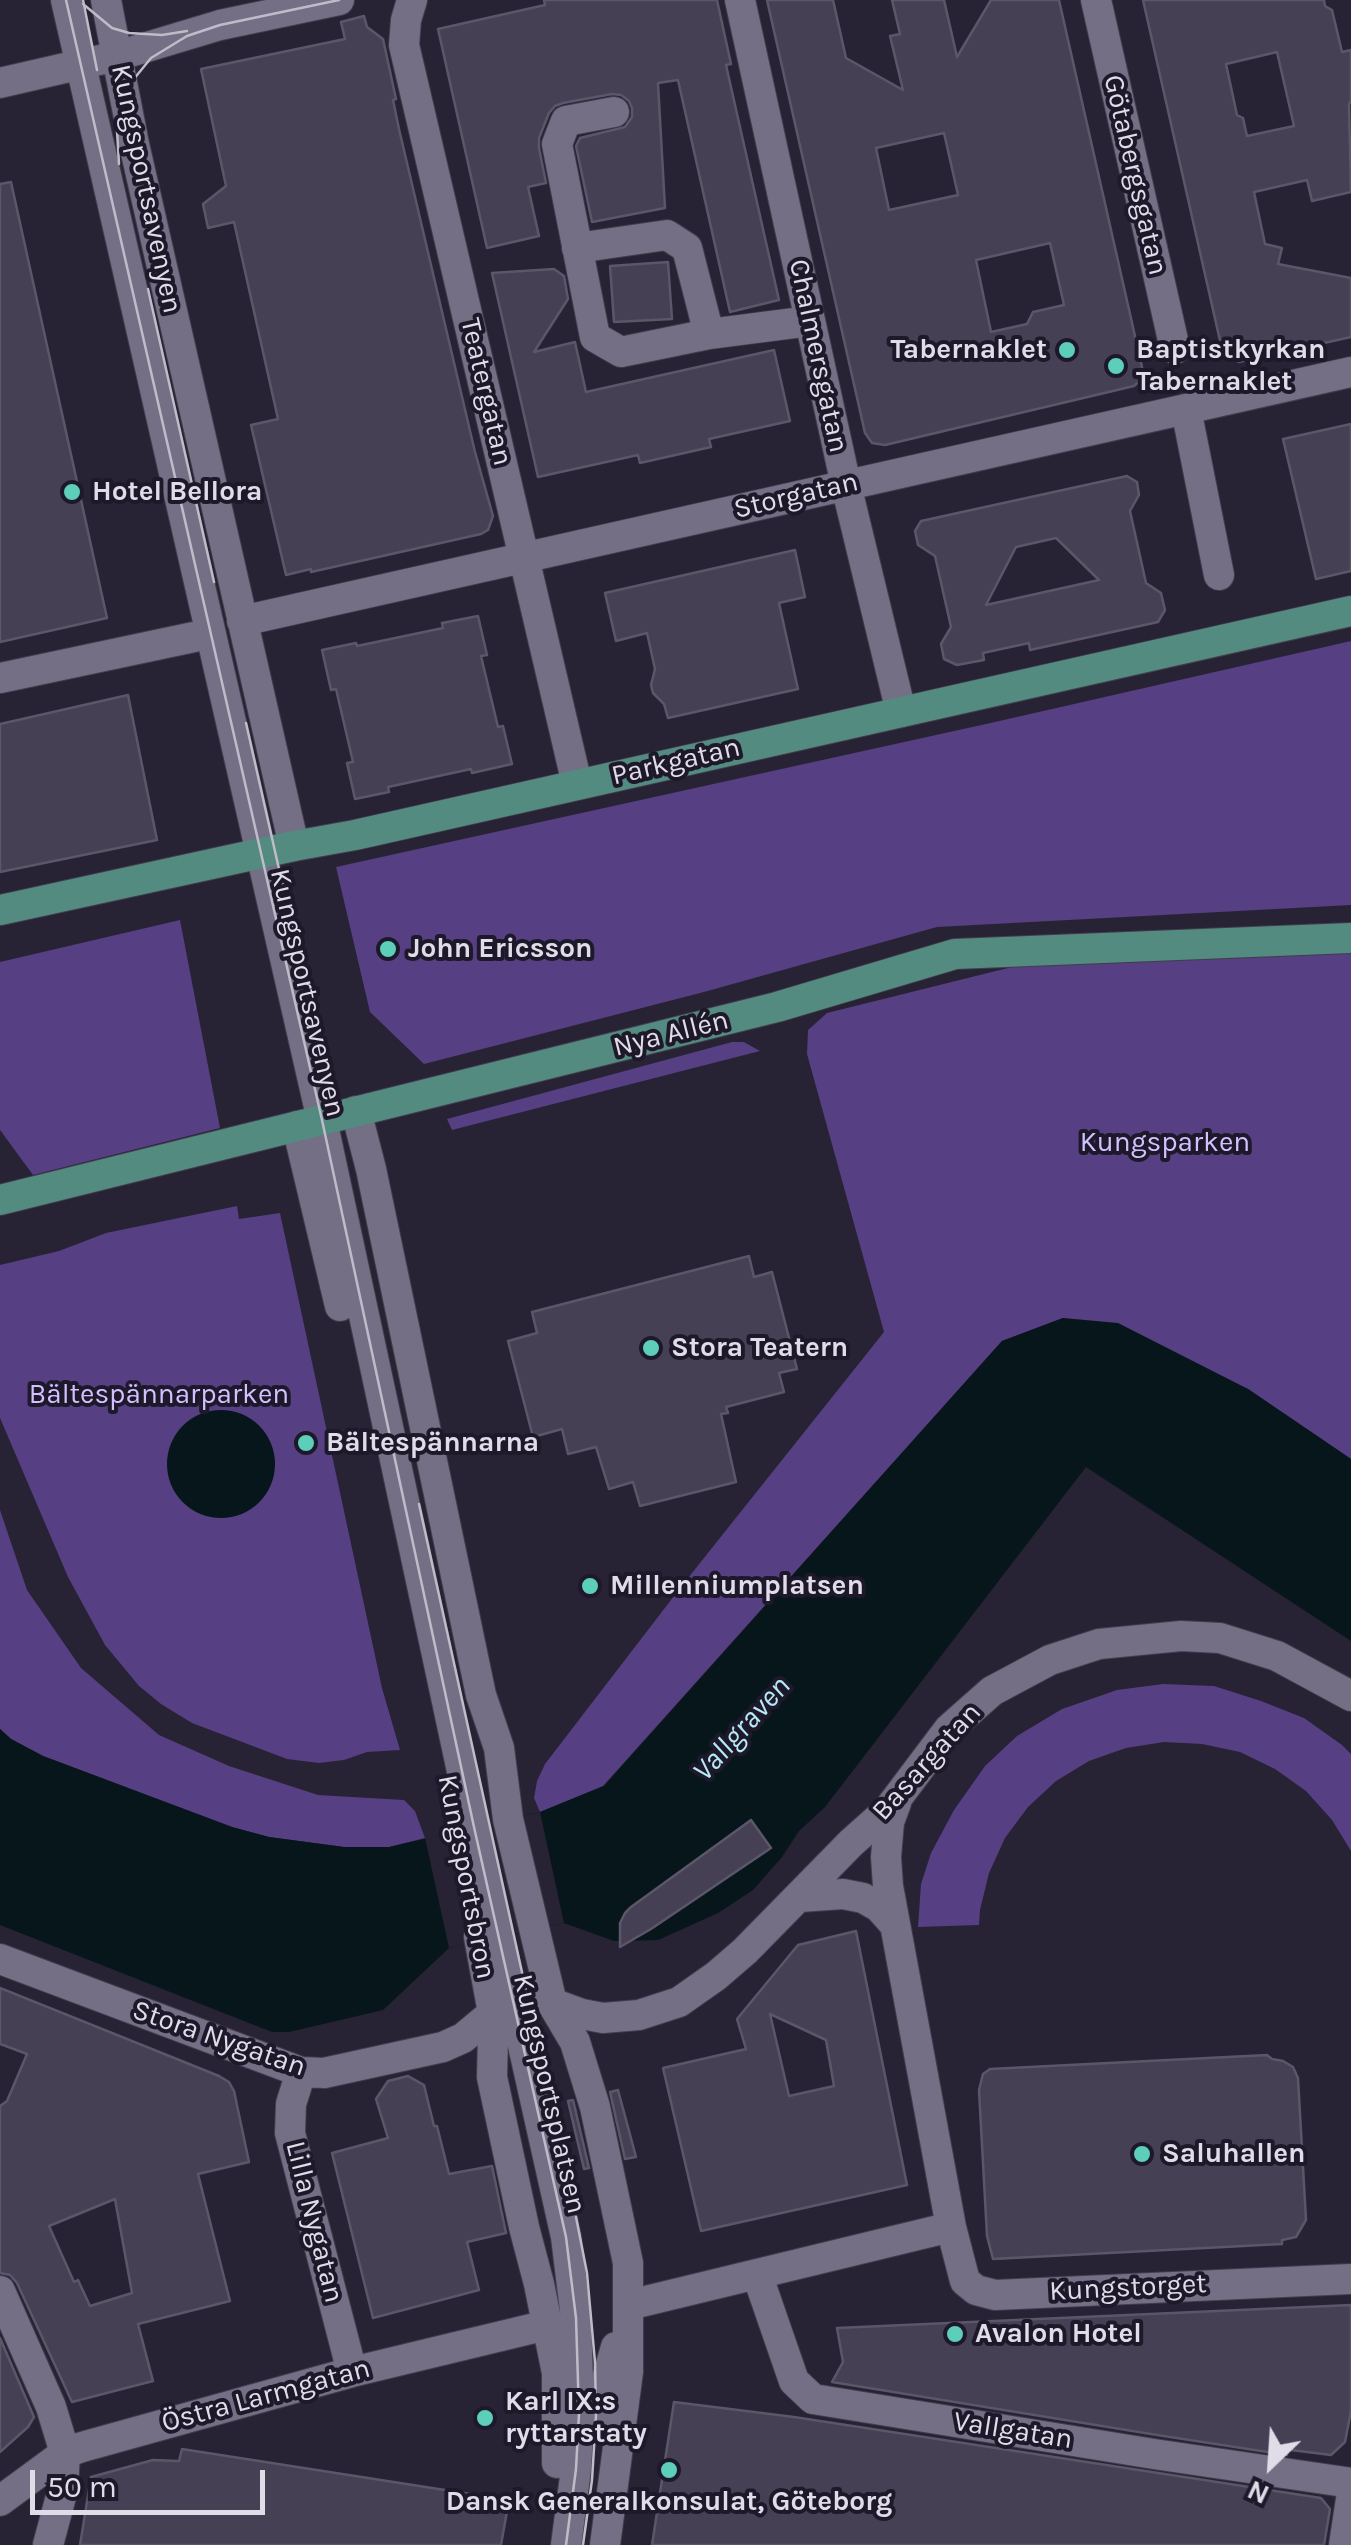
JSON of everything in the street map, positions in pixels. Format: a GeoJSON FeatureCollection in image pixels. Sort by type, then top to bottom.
{"type":"FeatureCollection","features":[{"type":"Feature","properties":{"kind":"main road","name":"Parkgatan"},"geometry":{"type":"LineString","coordinates":[[0,910],[354,835],[1351,611]]}},
{"type":"Feature","properties":{"kind":"main road","name":"Nya Allén"},"geometry":{"type":"LineString","coordinates":[[0,1200],[777,1007],[955,954],[1351,938]]}},
{"type":"Feature","properties":{"kind":"street"},"geometry":{"type":"LineString","coordinates":[[66,0],[87,66],[327,1118]]}},
{"type":"Feature","properties":{"kind":"street","name":"Kungsportsavenyen"},"geometry":{"type":"LineString","coordinates":[[106,0],[87,66],[194,637],[268,852]]}},
{"type":"Feature","properties":{"kind":"street"},"geometry":{"type":"LineString","coordinates":[[0,83],[87,66],[220,25],[339,0]]}},
{"type":"Feature","properties":{"kind":"street","name":"Teatergatan"},"geometry":{"type":"LineString","coordinates":[[412,0],[404,45],[577,784]]}},
{"type":"Feature","properties":{"kind":"street","name":"Chalmersgatan"},"geometry":{"type":"LineString","coordinates":[[740,0],[846,485],[901,712]]}},
{"type":"Feature","properties":{"kind":"street","name":"Götabergsgatan"},"geometry":{"type":"LineString","coordinates":[[1096,0],[1174,349]]}},
{"type":"Feature","properties":{"kind":"street"},"geometry":{"type":"LineString","coordinates":[[87,66],[89,8]]}},
{"type":"Feature","properties":{"kind":"street","name":"Kungsportsavenyen"},"geometry":{"type":"LineString","coordinates":[[87,66],[119,164],[268,852]]}},
{"type":"Feature","properties":{"kind":"street","name":"Kungsportsavenyen"},"geometry":{"type":"LineString","coordinates":[[87,66],[134,144],[242,620],[268,852]]}},
{"type":"Feature","properties":{"kind":"street"},"geometry":{"type":"LineString","coordinates":[[614,112],[566,121],[557,144],[595,337],[621,352],[708,334],[810,321]]}},
{"type":"Feature","properties":{"kind":"street"},"geometry":{"type":"LineString","coordinates":[[578,248],[667,235],[687,248],[708,334]]}},
{"type":"Feature","properties":{"kind":"street","name":"Storgatan"},"geometry":{"type":"LineString","coordinates":[[242,620],[1351,372]]}},
{"type":"Feature","properties":{"kind":"street"},"geometry":{"type":"LineString","coordinates":[[1186,409],[1219,576]]}},
{"type":"Feature","properties":{"kind":"street"},"geometry":{"type":"LineString","coordinates":[[0,678],[194,637]]}},
{"type":"Feature","properties":{"kind":"street","name":"Kungsportsavenyen"},"geometry":{"type":"LineString","coordinates":[[327,1118],[371,1169],[481,1695],[495,1732]]}},
{"type":"Feature","properties":{"kind":"street","name":"Kungsportsavenyen"},"geometry":{"type":"LineString","coordinates":[[327,1118],[316,1201],[447,1740]]}},
{"type":"Feature","properties":{"kind":"street","name":"Kungsportsavenyen"},"geometry":{"type":"LineString","coordinates":[[327,1118],[482,1825]]}},
{"type":"Feature","properties":{"kind":"street","name":"Basargatan"},"geometry":{"type":"LineString","coordinates":[[552,2002],[603,2018],[639,2015],[679,2002],[716,1976],[800,1898],[897,1798],[949,1730],[992,1691],[1050,1660],[1099,1644],[1181,1636],[1220,1638],[1277,1656],[1351,1696]]}},
{"type":"Feature","properties":{"kind":"street","name":"Kungsportsbron"},"geometry":{"type":"LineString","coordinates":[[495,1732],[504,1776],[482,1825],[506,1936],[552,2002]]}},
{"type":"Feature","properties":{"kind":"street","name":"Kungsportsbron"},"geometry":{"type":"LineString","coordinates":[[447,1740],[482,1825],[506,1936],[493,2013]]}},
{"type":"Feature","properties":{"kind":"street","name":"Kungstorget"},"geometry":{"type":"LineString","coordinates":[[897,1798],[889,1822],[888,1886],[951,2226],[965,2281],[976,2290],[995,2294],[1351,2278]]}},
{"type":"Feature","properties":{"kind":"street"},"geometry":{"type":"LineString","coordinates":[[800,1898],[843,1894],[863,1898],[879,1907],[895,1925]]}},
{"type":"Feature","properties":{"kind":"street"},"geometry":{"type":"LineString","coordinates":[[506,1936],[566,2238],[592,2480],[583,2545]]}},
{"type":"Feature","properties":{"kind":"street","name":"Kungsportsplatsen"},"geometry":{"type":"LineString","coordinates":[[506,1936],[584,2254],[572,2319]]}},
{"type":"Feature","properties":{"kind":"street","name":"Stora Nygatan"},"geometry":{"type":"LineString","coordinates":[[0,1958],[301,2072],[324,2073],[443,2047],[463,2038],[493,2013]]}},
{"type":"Feature","properties":{"kind":"street","name":"Kungsportsplatsen"},"geometry":{"type":"LineString","coordinates":[[552,2002],[575,2042],[596,2107],[628,2263],[628,2372],[606,2545]]}},
{"type":"Feature","properties":{"kind":"street","name":"Kungsportsplatsen"},"geometry":{"type":"LineString","coordinates":[[493,2013],[492,2077],[572,2319]]}},
{"type":"Feature","properties":{"kind":"street","name":"Lilla Nygatan"},"geometry":{"type":"LineString","coordinates":[[301,2072],[291,2104],[290,2134],[352,2372]]}},
{"type":"Feature","properties":{"kind":"street"},"geometry":{"type":"LineString","coordinates":[[566,2545],[588,2415],[629,2306],[951,2226]]}},
{"type":"Feature","properties":{"kind":"street","name":"Vallgatan"},"geometry":{"type":"LineString","coordinates":[[757,2274],[794,2381],[813,2399],[1351,2483]]}},
{"type":"Feature","properties":{"kind":"street"},"geometry":{"type":"LineString","coordinates":[[0,2291],[51,2407],[65,2453],[63,2489],[48,2545]]}},
{"type":"Feature","properties":{"kind":"street"},"geometry":{"type":"LineString","coordinates":[[572,2319],[588,2415]]}},
{"type":"Feature","properties":{"kind":"street"},"geometry":{"type":"LineString","coordinates":[[545,2545],[558,2455],[556,2373],[572,2319]]}},
{"type":"Feature","properties":{"kind":"street","name":"Östra Larmgatan"},"geometry":{"type":"LineString","coordinates":[[0,2501],[65,2453],[352,2372],[572,2319]]}},
{"type":"Feature","properties":{"kind":"street"},"geometry":{"type":"LineString","coordinates":[[1344,2545],[1351,2499]]}},
{"type":"Feature","properties":{"kind":"green space"},"geometry":{"type":"Polygon","coordinates":[[[1351,641],[1351,905],[937,927],[424,1064],[370,1012],[336,867],[1351,641]]]}},
{"type":"Feature","properties":{"kind":"green space"},"geometry":{"type":"Polygon","coordinates":[[[180,920],[220,1128],[33,1175],[0,1130],[0,962],[180,920]]]}},
{"type":"Feature","properties":{"kind":"green space","name":"Kungsparken"},"geometry":{"type":"Polygon","coordinates":[[[1351,948],[1351,1459],[1248,1389],[1063,1318],[1002,1341],[603,1786],[540,1812],[534,1798],[545,1764],[884,1332],[807,1054],[808,1030],[827,1013],[1012,967],[1351,948]]]}},
{"type":"Feature","properties":{"kind":"green space"},"geometry":{"type":"Polygon","coordinates":[[[732,1042],[744,1042],[760,1051],[452,1130],[447,1119],[732,1042]]]}},
{"type":"Feature","properties":{"kind":"green space","name":"Bältespännarparken"},"geometry":{"type":"Polygon","coordinates":[[[237,1206],[239,1219],[280,1213],[382,1688],[400,1750],[367,1752],[319,1763],[287,1759],[192,1723],[139,1686],[105,1645],[68,1577],[0,1418],[0,1265],[59,1251],[106,1233],[237,1206]]]}},
{"type":"Feature","properties":{"kind":"green space"},"geometry":{"type":"Polygon","coordinates":[[[0,1510],[27,1590],[81,1668],[159,1735],[229,1766],[318,1795],[404,1800],[415,1811],[425,1838],[389,1847],[344,1847],[269,1837],[232,1827],[43,1756],[11,1739],[0,1729],[0,1510]]]}},
{"type":"Feature","properties":{"kind":"green space"},"geometry":{"type":"Polygon","coordinates":[[[1163,1684],[1214,1686],[1261,1701],[1304,1718],[1342,1745],[1351,1754],[1351,1851],[1332,1820],[1306,1791],[1275,1769],[1240,1752],[1164,1742],[1126,1748],[1089,1761],[1056,1781],[1028,1807],[1005,1838],[989,1873],[979,1925],[918,1927],[921,1884],[931,1853],[954,1810],[985,1766],[1017,1736],[1062,1709],[1117,1690],[1163,1684]]]}},
{"type":"Feature","properties":{"kind":"water","name":"Vallgraven"},"geometry":{"type":"Polygon","coordinates":[[[1063,1318],[1118,1323],[1248,1389],[1351,1459],[1351,1641],[1086,1467],[825,1807],[799,1831],[753,1890],[718,1913],[658,1940],[614,1941],[564,1923],[449,1948],[383,2010],[289,2032],[272,2032],[0,1925],[0,1729],[43,1756],[232,1827],[269,1837],[344,1847],[389,1847],[540,1812],[604,1786],[1002,1341],[1063,1318]]]}},
{"type":"Feature","properties":{"kind":"water"},"geometry":{"type":"Polygon","coordinates":[[[221,1410],[242,1414],[259,1426],[271,1443],[275,1464],[271,1485],[259,1502],[242,1514],[221,1518],[200,1514],[183,1502],[171,1485],[167,1464],[171,1443],[183,1426],[200,1414],[221,1410]]]}},
{"type":"Feature","properties":{"kind":"pier"},"geometry":{"type":"Polygon","coordinates":[[[540,1812],[564,1923],[449,1948],[425,1838],[540,1812]]]}},
{"type":"Feature","properties":{"kind":"building"},"geometry":{"type":"Polygon","coordinates":[[[544,0],[717,0],[731,64],[726,65],[779,300],[730,312],[678,80],[658,83],[665,208],[592,222],[576,146],[580,138],[625,127],[632,117],[632,108],[621,95],[612,94],[563,103],[549,113],[539,138],[546,183],[528,187],[539,236],[487,248],[438,29],[545,5],[544,0]]]}},
{"type":"Feature","properties":{"kind":"building"},"geometry":{"type":"Polygon","coordinates":[[[767,0],[833,0],[846,58],[903,90],[890,36],[900,34],[892,0],[944,0],[957,57],[991,0],[1059,0],[1143,378],[1134,386],[885,445],[872,443],[865,433],[767,0]],[[944,133],[876,148],[889,210],[958,195],[944,133]],[[1050,243],[976,260],[991,332],[1027,324],[1033,312],[1064,305],[1050,243]]]}},
{"type":"Feature","properties":{"kind":"building"},"geometry":{"type":"Polygon","coordinates":[[[1143,0],[1324,0],[1332,10],[1342,52],[1351,50],[1351,192],[1312,201],[1307,180],[1254,192],[1265,244],[1282,248],[1278,264],[1351,278],[1351,337],[1239,362],[1223,354],[1143,0]],[[1277,52],[1226,64],[1237,115],[1243,118],[1247,136],[1294,126],[1277,52]]]}},
{"type":"Feature","properties":{"kind":"building"},"geometry":{"type":"Polygon","coordinates":[[[364,16],[367,27],[383,39],[399,129],[493,516],[488,530],[481,534],[286,575],[251,425],[278,419],[234,222],[208,228],[203,204],[226,186],[201,69],[345,39],[341,22],[364,16]]]}},
{"type":"Feature","properties":{"kind":"building"},"geometry":{"type":"Polygon","coordinates":[[[11,182],[107,618],[0,642],[0,184],[11,182]]]}},
{"type":"Feature","properties":{"kind":"building"},"geometry":{"type":"Polygon","coordinates":[[[668,262],[672,319],[614,322],[610,266],[668,262]]]}},
{"type":"Feature","properties":{"kind":"building"},"geometry":{"type":"Polygon","coordinates":[[[554,269],[564,276],[568,299],[534,352],[575,342],[586,392],[774,350],[790,421],[709,439],[711,447],[640,463],[638,455],[538,477],[492,273],[554,269]]]}},
{"type":"Feature","properties":{"kind":"building"},"geometry":{"type":"Polygon","coordinates":[[[1351,424],[1351,571],[1316,579],[1283,439],[1351,424]]]}},
{"type":"Feature","properties":{"kind":"building"},"geometry":{"type":"Polygon","coordinates":[[[1127,476],[1137,482],[1139,495],[1130,511],[1146,583],[1161,593],[1165,610],[1158,622],[1030,650],[1029,643],[983,653],[984,660],[957,665],[944,659],[941,644],[951,627],[935,556],[918,545],[915,531],[921,521],[1127,476]],[[1056,538],[1016,547],[986,605],[1099,580],[1056,538]]]}},
{"type":"Feature","properties":{"kind":"building"},"geometry":{"type":"Polygon","coordinates":[[[795,550],[805,597],[779,603],[798,689],[668,718],[651,685],[655,669],[647,633],[616,641],[605,593],[795,550]]]}},
{"type":"Feature","properties":{"kind":"building"},"geometry":{"type":"Polygon","coordinates":[[[478,616],[487,655],[481,656],[498,727],[503,726],[512,764],[388,787],[389,792],[355,799],[347,763],[353,762],[336,689],[331,690],[322,650],[443,628],[442,623],[478,616]]]}},
{"type":"Feature","properties":{"kind":"building"},"geometry":{"type":"Polygon","coordinates":[[[128,695],[157,840],[0,872],[0,724],[128,695]]]}},
{"type":"Feature","properties":{"kind":"building","name":"Stora Teatern"},"geometry":{"type":"Polygon","coordinates":[[[749,1256],[754,1277],[772,1272],[797,1369],[779,1373],[784,1392],[726,1407],[728,1413],[721,1414],[736,1482],[640,1506],[633,1482],[609,1489],[596,1447],[568,1454],[562,1429],[533,1437],[508,1341],[537,1333],[532,1312],[749,1256]]]}},
{"type":"Feature","properties":{"kind":"building"},"geometry":{"type":"Polygon","coordinates":[[[751,1820],[771,1848],[620,1947],[620,1923],[631,1907],[751,1820]]]}},
{"type":"Feature","properties":{"kind":"building"},"geometry":{"type":"Polygon","coordinates":[[[856,1931],[907,2185],[701,2231],[663,2068],[746,2049],[737,2019],[798,1945],[856,1931]],[[770,2014],[789,2096],[834,2086],[826,2040],[770,2014]]]}},
{"type":"Feature","properties":{"kind":"building"},"geometry":{"type":"Polygon","coordinates":[[[0,1988],[219,2076],[234,2091],[249,2162],[198,2174],[230,2301],[138,2324],[153,2381],[72,2402],[17,2283],[10,2275],[0,2273],[0,2106],[7,2101],[27,2054],[0,2044],[0,1988]],[[115,2199],[49,2226],[74,2282],[78,2280],[90,2306],[132,2293],[115,2199]]]}},
{"type":"Feature","properties":{"kind":"building","name":"Saluhallen"},"geometry":{"type":"Polygon","coordinates":[[[1267,2055],[1293,2067],[1298,2078],[1306,2220],[1296,2237],[1282,2240],[1282,2244],[993,2259],[987,2236],[979,2090],[983,2074],[990,2069],[1267,2055]]]}},
{"type":"Feature","properties":{"kind":"building"},"geometry":{"type":"Polygon","coordinates":[[[408,2076],[424,2085],[449,2174],[492,2166],[506,2233],[467,2242],[479,2290],[373,2318],[332,2153],[388,2138],[376,2099],[388,2081],[408,2076]]]}},
{"type":"Feature","properties":{"kind":"building"},"geometry":{"type":"Polygon","coordinates":[[[618,2090],[636,2157],[625,2159],[610,2092],[618,2090]]]}},
{"type":"Feature","properties":{"kind":"building"},"geometry":{"type":"Polygon","coordinates":[[[573,2100],[589,2168],[584,2169],[568,2101],[573,2100]]]}},
{"type":"Feature","properties":{"kind":"building"},"geometry":{"type":"Polygon","coordinates":[[[1351,2305],[1351,2411],[1345,2442],[1331,2455],[1283,2449],[1287,2455],[832,2382],[843,2362],[837,2328],[1351,2305]]]}},
{"type":"Feature","properties":{"kind":"building"},"geometry":{"type":"Polygon","coordinates":[[[0,2338],[34,2417],[0,2452],[0,2338]]]}},
{"type":"Feature","properties":{"kind":"building"},"geometry":{"type":"Polygon","coordinates":[[[674,2402],[1321,2498],[1330,2509],[1324,2545],[652,2545],[674,2402]]]}},
{"type":"Feature","properties":{"kind":"building"},"geometry":{"type":"Polygon","coordinates":[[[182,2449],[509,2500],[501,2545],[80,2545],[91,2477],[153,2460],[179,2461],[182,2449]]]}},
{"type":"Feature","properties":{"kind":"tram line"},"geometry":{"type":"LineString","coordinates":[[66,0],[322,1120],[566,2237],[576,2318],[579,2414],[566,2545]]}},
{"type":"Feature","properties":{"kind":"tram line"},"geometry":{"type":"LineString","coordinates":[[83,0],[97,70]]}},
{"type":"Feature","properties":{"kind":"tram line"},"geometry":{"type":"LineString","coordinates":[[119,164],[117,130],[124,91],[151,58],[187,36],[220,25],[339,0]]}},
{"type":"Feature","properties":{"kind":"tram line"},"geometry":{"type":"LineString","coordinates":[[83,4],[112,28],[129,33],[162,35],[187,31]]}},
{"type":"Feature","properties":{"kind":"tram line"},"geometry":{"type":"LineString","coordinates":[[148,289],[214,582]]}},
{"type":"Feature","properties":{"kind":"tram line"},"geometry":{"type":"LineString","coordinates":[[246,723],[300,962]]}},
{"type":"Feature","properties":{"kind":"tram line"},"geometry":{"type":"LineString","coordinates":[[419,1504],[549,2095]]}},
{"type":"Feature","properties":{"kind":"tram line"},"geometry":{"type":"LineString","coordinates":[[576,2217],[587,2273],[595,2362],[592,2480],[583,2545]]}},
{"type":"Feature","properties":{"kind":"place","name":"Tabernaklet"},"geometry":{"type":"Point","coordinates":[1067,350]}},
{"type":"Feature","properties":{"kind":"place","name":"Baptistkyrkan Tabernaklet"},"geometry":{"type":"Point","coordinates":[1116,366]}},
{"type":"Feature","properties":{"kind":"place","name":"Hotel Bellora"},"geometry":{"type":"Point","coordinates":[72,492]}},
{"type":"Feature","properties":{"kind":"place","name":"John Ericsson"},"geometry":{"type":"Point","coordinates":[388,949]}},
{"type":"Feature","properties":{"kind":"place","name":"Stora Teatern"},"geometry":{"type":"Point","coordinates":[651,1348]}},
{"type":"Feature","properties":{"kind":"place","name":"Bältespännarna"},"geometry":{"type":"Point","coordinates":[306,1443]}},
{"type":"Feature","properties":{"kind":"place","name":"Millenniumplatsen"},"geometry":{"type":"Point","coordinates":[590,1586]}},
{"type":"Feature","properties":{"kind":"place","name":"Saluhallen"},"geometry":{"type":"Point","coordinates":[1142,2154]}},
{"type":"Feature","properties":{"kind":"place","name":"Avalon Hotel"},"geometry":{"type":"Point","coordinates":[955,2334]}},
{"type":"Feature","properties":{"kind":"place","name":"Karl IX:s ryttarstaty"},"geometry":{"type":"Point","coordinates":[485,2418]}},
{"type":"Feature","properties":{"kind":"place","name":"Dansk Generalkonsulat, Göteborg"},"geometry":{"type":"Point","coordinates":[669,2470]}}]}
